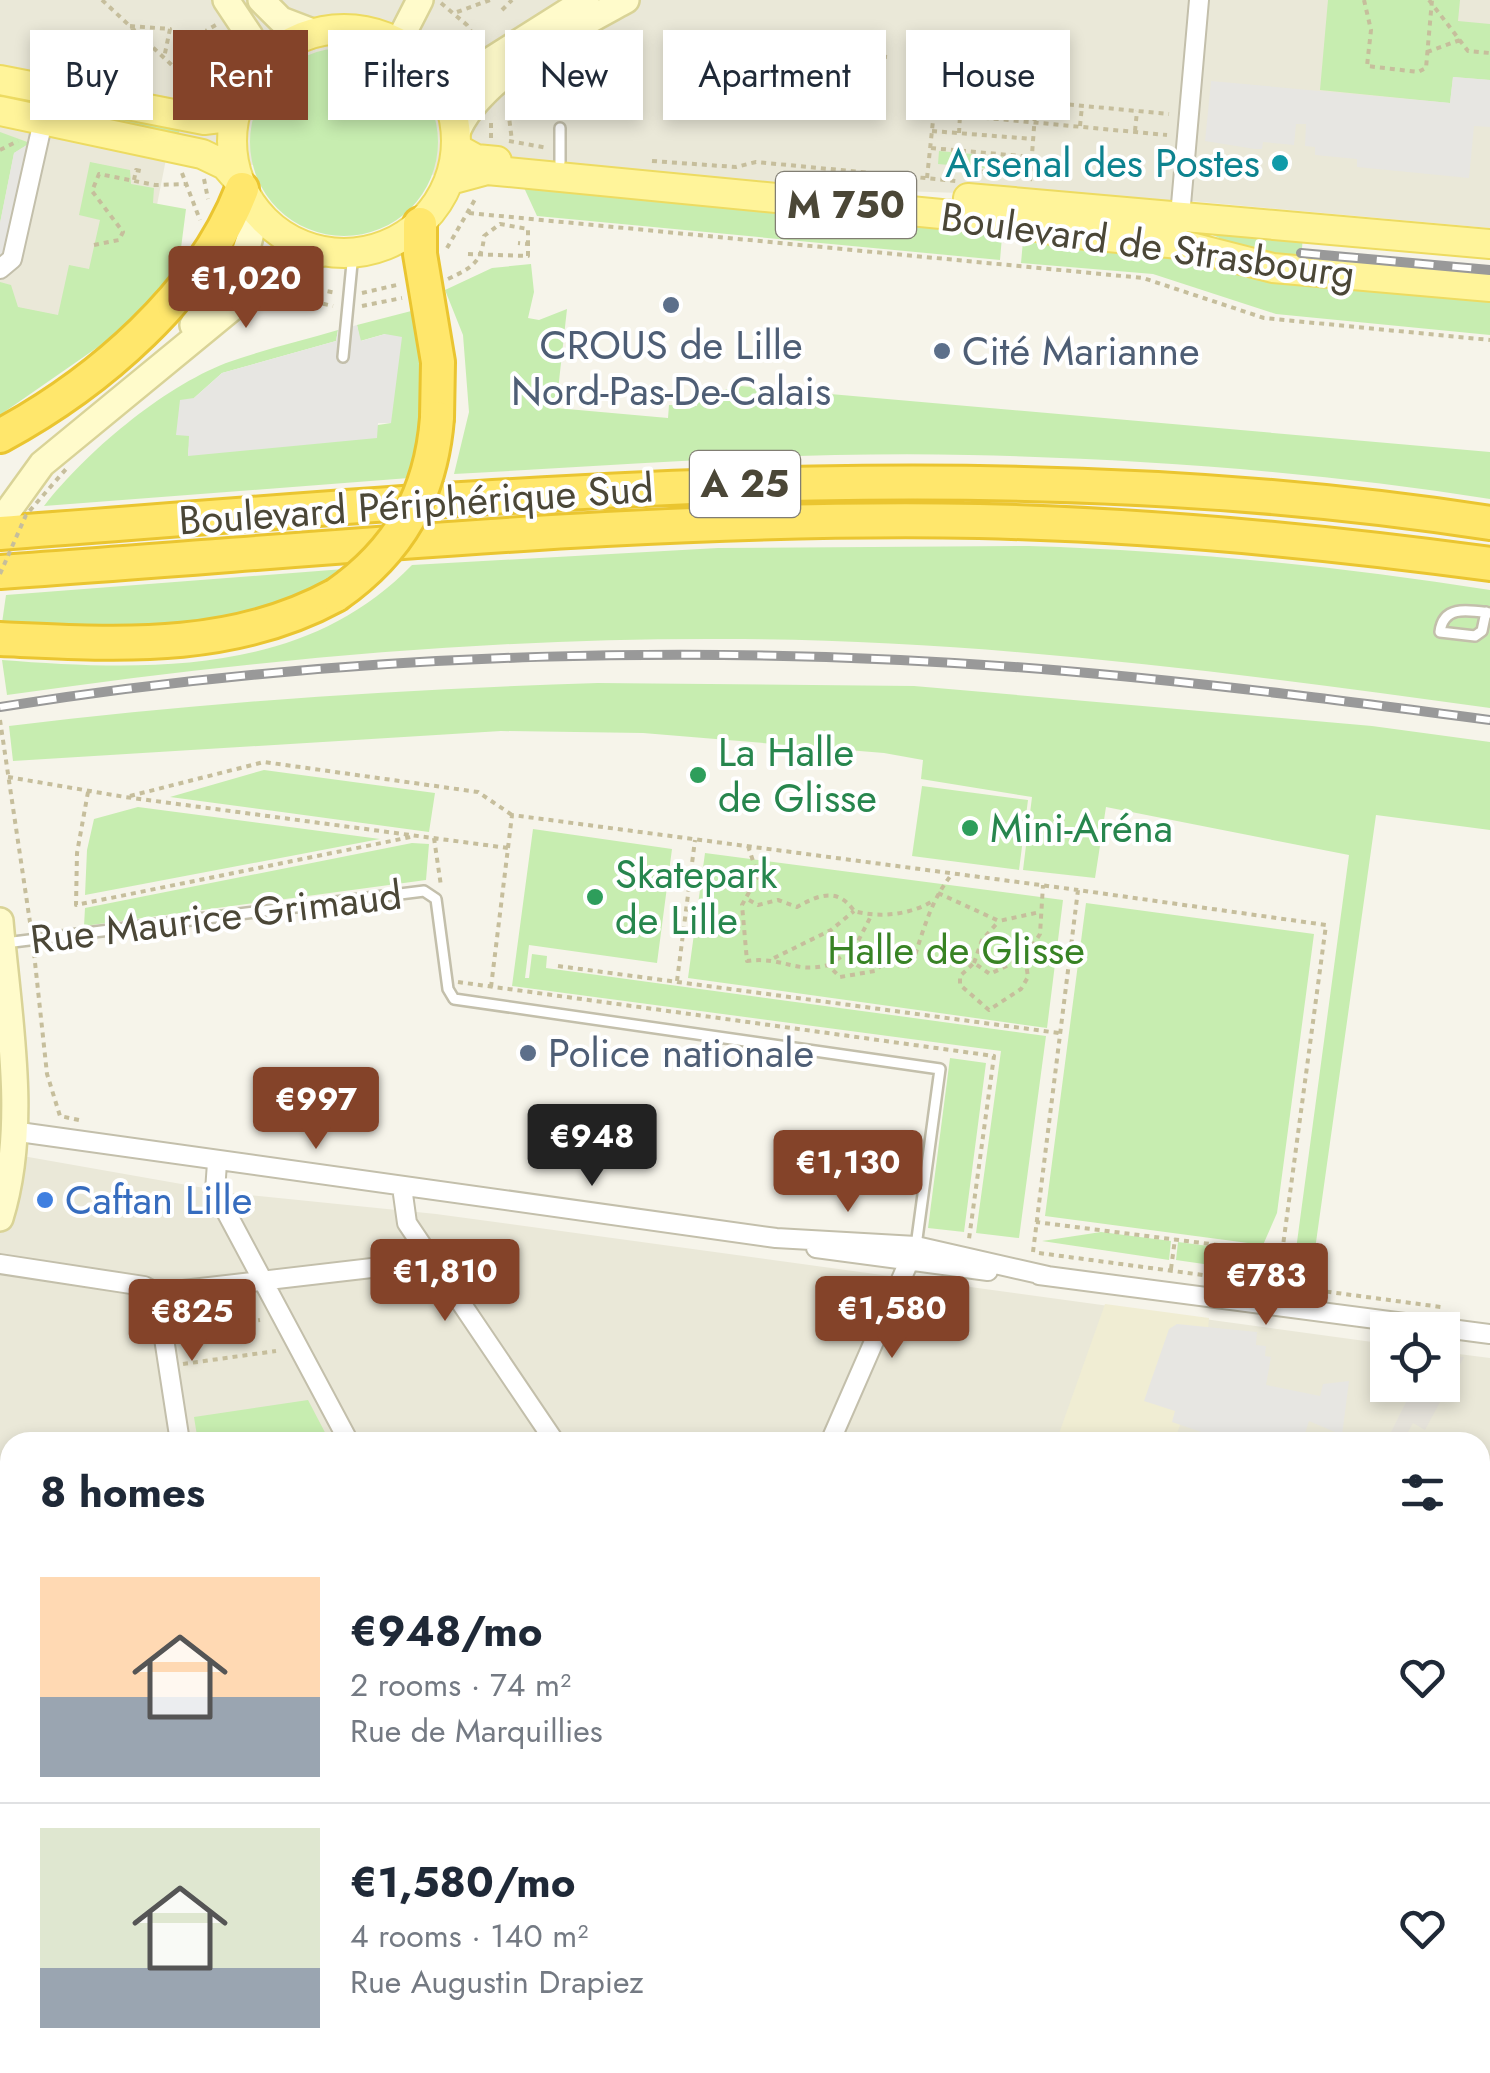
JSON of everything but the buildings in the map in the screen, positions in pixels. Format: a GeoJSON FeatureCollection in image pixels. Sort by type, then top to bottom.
{"type":"FeatureCollection","features":[{"type":"Feature","properties":{"kind":"highway"},"geometry":{"type":"LineString","coordinates":[[0,436],[74,387],[150,323],[200,267],[213,228],[243,190]]}},
{"type":"Feature","properties":{"kind":"highway"},"geometry":{"type":"LineString","coordinates":[[0,639],[138,643],[210,639],[279,622],[336,595],[379,560],[416,508],[430,469],[437,418],[438,362],[420,224]]}},
{"type":"Feature","properties":{"kind":"highway","name":"Boulevard Périphérique Sud"},"geometry":{"type":"LineString","coordinates":[[0,532],[574,492],[913,481],[1191,490],[1490,523]]}},
{"type":"Feature","properties":{"kind":"highway","name":"Boulevard Périphérique Sud"},"geometry":{"type":"LineString","coordinates":[[0,573],[655,528],[975,521],[1245,536],[1490,564]]}},
{"type":"Feature","properties":{"kind":"main road"},"geometry":{"type":"LineString","coordinates":[[261,0],[281,20],[315,33]]}},
{"type":"Feature","properties":{"kind":"main road"},"geometry":{"type":"LineString","coordinates":[[405,30],[420,0]]}},
{"type":"Feature","properties":{"kind":"main road"},"geometry":{"type":"LineString","coordinates":[[151,374],[277,284],[292,262],[385,246],[420,224],[450,180],[456,142],[486,76],[586,0]]}},
{"type":"Feature","properties":{"kind":"main road"},"geometry":{"type":"LineString","coordinates":[[576,30],[626,0]]}},
{"type":"Feature","properties":{"kind":"main road"},"geometry":{"type":"LineString","coordinates":[[225,10],[244,30]]}},
{"type":"Feature","properties":{"kind":"main road"},"geometry":{"type":"LineString","coordinates":[[308,36],[328,32]]}},
{"type":"Feature","properties":{"kind":"main road"},"geometry":{"type":"LineString","coordinates":[[486,76],[505,68]]}},
{"type":"Feature","properties":{"kind":"main road"},"geometry":{"type":"LineString","coordinates":[[0,80],[173,114]]}},
{"type":"Feature","properties":{"kind":"main road"},"geometry":{"type":"LineString","coordinates":[[0,111],[225,165],[281,234],[339,253]]}},
{"type":"Feature","properties":{"kind":"main road"},"geometry":{"type":"LineString","coordinates":[[0,522],[151,374],[214,300],[248,248],[253,224],[232,143],[236,120]]}},
{"type":"Feature","properties":{"kind":"main road"},"geometry":{"type":"LineString","coordinates":[[452,120],[456,142]]}},
{"type":"Feature","properties":{"kind":"main road","name":"Boulevard de Strasbourg"},"geometry":{"type":"LineString","coordinates":[[456,142],[489,157],[1003,220],[1067,233],[1180,244],[1281,269],[1490,287]]}},
{"type":"Feature","properties":{"kind":"main road","name":"Boulevard de Strasbourg"},"geometry":{"type":"LineString","coordinates":[[450,180],[489,157],[560,157],[1490,244]]}},
{"type":"Feature","properties":{"kind":"main road"},"geometry":{"type":"LineString","coordinates":[[1127,212],[1184,229],[1240,260]]}},
{"type":"Feature","properties":{"kind":"main road"},"geometry":{"type":"LineString","coordinates":[[0,1218],[10,1180],[1,932]]}},
{"type":"Feature","properties":{"kind":"street"},"geometry":{"type":"LineString","coordinates":[[1180,216],[1199,0]]}},
{"type":"Feature","properties":{"kind":"street"},"geometry":{"type":"LineString","coordinates":[[0,269],[12,259],[43,121]]}},
{"type":"Feature","properties":{"kind":"street"},"geometry":{"type":"LineString","coordinates":[[6,1130],[1490,1334]]}},
{"type":"Feature","properties":{"kind":"street"},"geometry":{"type":"LineString","coordinates":[[217,1162],[216,1191],[344,1432]]}},
{"type":"Feature","properties":{"kind":"street"},"geometry":{"type":"LineString","coordinates":[[402,1187],[404,1219],[548,1432]]}},
{"type":"Feature","properties":{"kind":"street"},"geometry":{"type":"LineString","coordinates":[[834,1432],[913,1253]]}},
{"type":"Feature","properties":{"kind":"street"},"geometry":{"type":"LineString","coordinates":[[0,1264],[144,1286],[157,1294],[432,1262]]}},
{"type":"Feature","properties":{"kind":"street"},"geometry":{"type":"LineString","coordinates":[[157,1294],[179,1432]]}},
{"type":"Feature","properties":{"kind":"lane"},"geometry":{"type":"LineString","coordinates":[[560,128],[560,157]]}},
{"type":"Feature","properties":{"kind":"lane"},"geometry":{"type":"LineString","coordinates":[[339,253],[349,294],[343,357]]}},
{"type":"Feature","properties":{"kind":"lane"},"geometry":{"type":"LineString","coordinates":[[1488,612],[1482,631],[1476,636],[1440,632],[1449,613],[1488,612]]}},
{"type":"Feature","properties":{"kind":"lane","name":"Rue Maurice Grimaud"},"geometry":{"type":"LineString","coordinates":[[1,932],[424,891],[436,899],[448,988],[454,999],[940,1069],[913,1253]]}},
{"type":"Feature","properties":{"kind":"path"},"geometry":{"type":"LineString","coordinates":[[102,0],[173,66]]}},
{"type":"Feature","properties":{"kind":"path"},"geometry":{"type":"LineString","coordinates":[[277,284],[315,304],[348,308],[390,302],[426,280],[469,213],[489,157],[486,76],[478,37],[437,0]]}},
{"type":"Feature","properties":{"kind":"path"},"geometry":{"type":"LineString","coordinates":[[455,13],[490,0]]}},
{"type":"Feature","properties":{"kind":"path"},"geometry":{"type":"LineString","coordinates":[[502,10],[512,0]]}},
{"type":"Feature","properties":{"kind":"path"},"geometry":{"type":"LineString","coordinates":[[1364,0],[1371,30],[1368,66],[1418,72],[1426,68],[1431,1]]}},
{"type":"Feature","properties":{"kind":"path"},"geometry":{"type":"LineString","coordinates":[[1431,1],[1468,51],[1490,53]]}},
{"type":"Feature","properties":{"kind":"path"},"geometry":{"type":"LineString","coordinates":[[207,30],[225,10]]}},
{"type":"Feature","properties":{"kind":"path"},"geometry":{"type":"LineString","coordinates":[[130,26],[170,29],[164,58]]}},
{"type":"Feature","properties":{"kind":"path"},"geometry":{"type":"LineString","coordinates":[[1427,52],[1460,40]]}},
{"type":"Feature","properties":{"kind":"path"},"geometry":{"type":"LineString","coordinates":[[486,76],[512,141],[560,157]]}},
{"type":"Feature","properties":{"kind":"path"},"geometry":{"type":"LineString","coordinates":[[1070,105],[1189,116]]}},
{"type":"Feature","properties":{"kind":"path"},"geometry":{"type":"LineString","coordinates":[[1080,126],[1082,106]]}},
{"type":"Feature","properties":{"kind":"path"},"geometry":{"type":"LineString","coordinates":[[1135,132],[1137,111]]}},
{"type":"Feature","properties":{"kind":"path"},"geometry":{"type":"LineString","coordinates":[[927,178],[933,120]]}},
{"type":"Feature","properties":{"kind":"path"},"geometry":{"type":"LineString","coordinates":[[959,133],[960,120]]}},
{"type":"Feature","properties":{"kind":"path"},"geometry":{"type":"LineString","coordinates":[[1009,120],[1187,137]]}},
{"type":"Feature","properties":{"kind":"path"},"geometry":{"type":"LineString","coordinates":[[1030,177],[1034,122]]}},
{"type":"Feature","properties":{"kind":"path"},"geometry":{"type":"LineString","coordinates":[[932,131],[1033,140]]}},
{"type":"Feature","properties":{"kind":"path"},"geometry":{"type":"LineString","coordinates":[[983,152],[985,135]]}},
{"type":"Feature","properties":{"kind":"path"},"geometry":{"type":"LineString","coordinates":[[489,157],[512,141]]}},
{"type":"Feature","properties":{"kind":"path"},"geometry":{"type":"LineString","coordinates":[[931,148],[1032,157]]}},
{"type":"Feature","properties":{"kind":"path"},"geometry":{"type":"LineString","coordinates":[[191,159],[185,184],[213,228]]}},
{"type":"Feature","properties":{"kind":"path"},"geometry":{"type":"LineString","coordinates":[[191,159],[205,187],[213,228]]}},
{"type":"Feature","properties":{"kind":"path"},"geometry":{"type":"LineString","coordinates":[[645,160],[736,167],[756,162],[965,182]]}},
{"type":"Feature","properties":{"kind":"path"},"geometry":{"type":"LineString","coordinates":[[949,180],[950,169],[1012,174]]}},
{"type":"Feature","properties":{"kind":"path"},"geometry":{"type":"LineString","coordinates":[[134,182],[136,170],[146,172]]}},
{"type":"Feature","properties":{"kind":"path"},"geometry":{"type":"LineString","coordinates":[[94,245],[119,240],[123,232],[94,197],[93,179],[106,174],[134,182],[185,184]]}},
{"type":"Feature","properties":{"kind":"path"},"geometry":{"type":"LineString","coordinates":[[469,213],[1144,278],[1264,318],[1490,340]]}},
{"type":"Feature","properties":{"kind":"path"},"geometry":{"type":"LineString","coordinates":[[277,284],[349,294],[426,280],[476,266],[483,254],[484,236],[500,224],[528,229],[528,256],[483,254],[468,254]]}},
{"type":"Feature","properties":{"kind":"path"},"geometry":{"type":"LineString","coordinates":[[518,244],[528,244]]}},
{"type":"Feature","properties":{"kind":"path"},"geometry":{"type":"LineString","coordinates":[[0,573],[26,515],[54,467]]}},
{"type":"Feature","properties":{"kind":"path"},"geometry":{"type":"LineString","coordinates":[[0,720],[8,777],[88,792],[508,848]]}},
{"type":"Feature","properties":{"kind":"path"},"geometry":{"type":"LineString","coordinates":[[125,797],[264,762],[478,792],[512,816],[1326,924],[1278,1285]]}},
{"type":"Feature","properties":{"kind":"path"},"geometry":{"type":"LineString","coordinates":[[88,792],[77,852],[76,905],[415,836]]}},
{"type":"Feature","properties":{"kind":"path"},"geometry":{"type":"LineString","coordinates":[[491,986],[512,816]]}},
{"type":"Feature","properties":{"kind":"path"},"geometry":{"type":"LineString","coordinates":[[434,838],[439,877]]}},
{"type":"Feature","properties":{"kind":"path"},"geometry":{"type":"LineString","coordinates":[[677,982],[695,840]]}},
{"type":"Feature","properties":{"kind":"path"},"geometry":{"type":"LineString","coordinates":[[748,846],[758,876],[742,905],[740,919],[746,926],[747,961],[774,958],[832,930],[854,911]]}},
{"type":"Feature","properties":{"kind":"path"},"geometry":{"type":"LineString","coordinates":[[748,900],[758,905],[778,900],[796,907],[818,895],[833,894],[848,901],[854,911],[871,916],[918,910],[931,902],[952,873]]}},
{"type":"Feature","properties":{"kind":"path"},"geometry":{"type":"LineString","coordinates":[[974,963],[990,974],[1025,956],[1040,934],[1043,885]]}},
{"type":"Feature","properties":{"kind":"path"},"geometry":{"type":"LineString","coordinates":[[1032,1252],[1078,890]]}},
{"type":"Feature","properties":{"kind":"path"},"geometry":{"type":"LineString","coordinates":[[938,892],[999,921]]}},
{"type":"Feature","properties":{"kind":"path"},"geometry":{"type":"LineString","coordinates":[[896,952],[902,964],[912,967],[928,926],[931,902]]}},
{"type":"Feature","properties":{"kind":"path"},"geometry":{"type":"LineString","coordinates":[[1025,956],[1028,977],[996,1009],[989,1010],[960,985],[960,976],[974,963],[982,940],[999,921],[1040,912]]}},
{"type":"Feature","properties":{"kind":"path"},"geometry":{"type":"LineString","coordinates":[[774,958],[793,968],[828,964],[854,949],[871,916]]}},
{"type":"Feature","properties":{"kind":"path"},"geometry":{"type":"LineString","coordinates":[[828,964],[840,977],[854,977],[875,971],[896,952],[916,953]]}},
{"type":"Feature","properties":{"kind":"path"},"geometry":{"type":"LineString","coordinates":[[558,966],[1060,1033]]}},
{"type":"Feature","properties":{"kind":"path"},"geometry":{"type":"LineString","coordinates":[[1036,1222],[1282,1253]]}},
{"type":"Feature","properties":{"kind":"path"},"geometry":{"type":"LineString","coordinates":[[1170,1271],[1175,1239]]}},
{"type":"Feature","properties":{"kind":"path"},"geometry":{"type":"LineString","coordinates":[[164,1334],[260,1320]]}},
{"type":"Feature","properties":{"kind":"path"},"geometry":{"type":"LineString","coordinates":[[169,1367],[276,1351]]}},
{"type":"Feature","properties":{"kind":"shaded area"},"geometry":{"type":"Polygon","coordinates":[[[0,0],[1490,0],[1490,228],[1190,201],[353,172],[166,159],[146,261],[118,297],[0,349],[0,0]]]}},
{"type":"Feature","properties":{"kind":"shaded area"},"geometry":{"type":"Polygon","coordinates":[[[1453,77],[1490,80],[1490,127],[1474,126],[1469,178],[1357,167],[1357,159],[1315,155],[1315,147],[1305,146],[1306,124],[1296,124],[1294,145],[1263,142],[1262,149],[1255,149],[1205,141],[1211,81],[1450,103],[1453,77]]]}},
{"type":"Feature","properties":{"kind":"shaded area"},"geometry":{"type":"Polygon","coordinates":[[[30,143],[8,250],[0,258],[0,223],[14,153],[30,143]]]}},
{"type":"Feature","properties":{"kind":"shaded area"},"geometry":{"type":"Polygon","coordinates":[[[357,325],[361,341],[385,334],[402,337],[391,423],[378,423],[377,438],[188,456],[189,436],[176,435],[180,400],[194,398],[222,373],[336,341],[338,330],[357,325]]]}},
{"type":"Feature","properties":{"kind":"shaded area"},"geometry":{"type":"Polygon","coordinates":[[[0,1152],[238,1194],[436,1214],[1370,1342],[1370,1402],[1460,1402],[1460,1354],[1490,1358],[1490,1432],[0,1432],[0,1152]]]}},
{"type":"Feature","properties":{"kind":"shaded area"},"geometry":{"type":"Polygon","coordinates":[[[1105,1304],[1209,1318],[1206,1352],[1178,1432],[1060,1432],[1105,1304]]]}},
{"type":"Feature","properties":{"kind":"shaded area"},"geometry":{"type":"Polygon","coordinates":[[[1177,1324],[1257,1332],[1256,1345],[1266,1346],[1265,1356],[1271,1357],[1266,1385],[1320,1396],[1323,1384],[1349,1381],[1342,1432],[1309,1421],[1305,1432],[1202,1432],[1172,1422],[1175,1411],[1144,1401],[1169,1329],[1177,1324]]]}},
{"type":"Feature","properties":{"kind":"shaded area"},"geometry":{"type":"Polygon","coordinates":[[[1406,1402],[1440,1402],[1425,1430],[1413,1423],[1408,1432],[1391,1432],[1406,1402]]]}},
{"type":"Feature","properties":{"kind":"green space"},"geometry":{"type":"Polygon","coordinates":[[[1328,0],[1460,0],[1458,21],[1490,24],[1490,80],[1453,77],[1450,103],[1320,90],[1328,0]]]}},
{"type":"Feature","properties":{"kind":"green space"},"geometry":{"type":"Polygon","coordinates":[[[326,50],[328,120],[435,120],[436,160],[422,194],[396,220],[362,234],[326,234],[292,220],[266,194],[252,160],[253,120],[308,120],[308,55],[326,50]]]}},
{"type":"Feature","properties":{"kind":"green space"},"geometry":{"type":"Polygon","coordinates":[[[0,86],[30,92],[30,110],[0,104],[0,86]]]}},
{"type":"Feature","properties":{"kind":"green space"},"geometry":{"type":"Polygon","coordinates":[[[153,117],[181,123],[177,141],[77,120],[153,117]]]}},
{"type":"Feature","properties":{"kind":"green space"},"geometry":{"type":"Polygon","coordinates":[[[0,132],[30,143],[14,153],[0,223],[0,132]]]}},
{"type":"Feature","properties":{"kind":"green space"},"geometry":{"type":"Polygon","coordinates":[[[939,151],[1006,157],[1005,170],[938,164],[939,151]]]}},
{"type":"Feature","properties":{"kind":"green space"},"geometry":{"type":"Polygon","coordinates":[[[90,162],[130,170],[131,184],[154,188],[153,203],[186,209],[181,248],[193,251],[121,331],[0,415],[0,282],[11,285],[18,307],[58,315],[69,265],[89,269],[100,220],[79,215],[90,162]]]}},
{"type":"Feature","properties":{"kind":"green space"},"geometry":{"type":"Polygon","coordinates":[[[520,179],[1003,225],[1000,260],[537,216],[520,179]]]}},
{"type":"Feature","properties":{"kind":"green space"},"geometry":{"type":"Polygon","coordinates":[[[1200,229],[1303,235],[1301,262],[1254,254],[1200,229]]]}},
{"type":"Feature","properties":{"kind":"green space"},"geometry":{"type":"Polygon","coordinates":[[[1024,230],[1490,298],[1490,335],[1276,314],[1153,274],[1021,263],[1024,230]]]}},
{"type":"Feature","properties":{"kind":"green space"},"geometry":{"type":"Polygon","coordinates":[[[531,264],[534,292],[528,318],[539,320],[567,309],[556,408],[668,418],[669,405],[697,406],[698,397],[740,386],[1490,452],[1490,499],[1231,468],[969,455],[776,457],[454,474],[469,412],[463,335],[445,290],[492,268],[531,264]]]}},
{"type":"Feature","properties":{"kind":"green space"},"geometry":{"type":"Polygon","coordinates":[[[419,309],[422,394],[409,478],[44,506],[103,444],[176,388],[226,363],[338,330],[336,341],[222,373],[194,398],[188,455],[391,423],[385,334],[360,341],[357,325],[419,309]]]}},
{"type":"Feature","properties":{"kind":"green space"},"geometry":{"type":"Polygon","coordinates":[[[1029,546],[1260,561],[1490,590],[1490,708],[1107,660],[819,641],[633,640],[453,647],[274,662],[7,695],[2,660],[112,666],[167,664],[220,659],[273,647],[323,629],[369,602],[412,565],[718,548],[1029,546]]]}},
{"type":"Feature","properties":{"kind":"green space"},"geometry":{"type":"Polygon","coordinates":[[[344,569],[263,609],[179,627],[92,629],[2,623],[6,595],[344,569]]]}},
{"type":"Feature","properties":{"kind":"green space"},"geometry":{"type":"Polygon","coordinates":[[[598,683],[914,686],[1372,726],[1490,742],[1490,830],[1376,815],[1311,1278],[1284,1275],[1287,1256],[1295,1257],[1349,855],[1106,807],[1095,878],[1023,870],[1032,797],[921,779],[923,760],[884,753],[643,733],[501,731],[13,761],[9,726],[303,698],[598,683]]]}},
{"type":"Feature","properties":{"kind":"green space"},"geometry":{"type":"Polygon","coordinates":[[[264,770],[435,793],[429,832],[170,797],[264,770]]]}},
{"type":"Feature","properties":{"kind":"green space","name":"Mini-Aréna"},"geometry":{"type":"Polygon","coordinates":[[[922,786],[1028,800],[1019,870],[912,856],[922,786]]]}},
{"type":"Feature","properties":{"kind":"green space"},"geometry":{"type":"Polygon","coordinates":[[[138,807],[380,839],[85,895],[87,850],[94,819],[138,807]]]}},
{"type":"Feature","properties":{"kind":"green space"},"geometry":{"type":"Polygon","coordinates":[[[533,829],[672,849],[657,963],[529,945],[525,978],[529,978],[532,954],[547,956],[546,968],[1046,1036],[1019,1238],[976,1233],[1001,1051],[512,986],[533,829]]]}},
{"type":"Feature","properties":{"kind":"green space"},"geometry":{"type":"Polygon","coordinates":[[[412,843],[429,844],[426,880],[84,926],[85,908],[412,843]]]}},
{"type":"Feature","properties":{"kind":"green space","name":"Halle de Glisse"},"geometry":{"type":"Polygon","coordinates":[[[705,853],[1063,900],[1047,1028],[688,978],[705,853]]]}},
{"type":"Feature","properties":{"kind":"green space"},"geometry":{"type":"Polygon","coordinates":[[[1086,903],[1314,934],[1277,1213],[1263,1245],[1045,1216],[1086,903]]]}},
{"type":"Feature","properties":{"kind":"green space"},"geometry":{"type":"Polygon","coordinates":[[[950,1058],[986,1063],[964,1232],[928,1228],[950,1058]]]}},
{"type":"Feature","properties":{"kind":"green space"},"geometry":{"type":"Polygon","coordinates":[[[1101,1232],[1171,1241],[1169,1260],[1042,1241],[1101,1232]]]}},
{"type":"Feature","properties":{"kind":"green space"},"geometry":{"type":"Polygon","coordinates":[[[1178,1242],[1269,1254],[1266,1273],[1176,1260],[1178,1242]]]}},
{"type":"Feature","properties":{"kind":"green space"},"geometry":{"type":"Polygon","coordinates":[[[308,1400],[325,1432],[196,1432],[194,1417],[308,1400]]]}},
{"type":"Feature","properties":{"kind":"railway"},"geometry":{"type":"LineString","coordinates":[[1301,253],[1490,270]]}},
{"type":"Feature","properties":{"kind":"railway"},"geometry":{"type":"LineString","coordinates":[[0,707],[132,688],[402,663],[674,655],[944,662],[1077,672],[1490,720]]}},
{"type":"Feature","properties":{"kind":"place","name":"Arsenal des Postes"},"geometry":{"type":"Point","coordinates":[1280,163]}},
{"type":"Feature","properties":{"kind":"place","name":"CROUS de Lille Nord-Pas-De-Calais"},"geometry":{"type":"Point","coordinates":[671,305]}},
{"type":"Feature","properties":{"kind":"place","name":"Cité Marianne"},"geometry":{"type":"Point","coordinates":[942,351]}},
{"type":"Feature","properties":{"kind":"place","name":"La Halle de Glisse"},"geometry":{"type":"Point","coordinates":[698,775]}},
{"type":"Feature","properties":{"kind":"place","name":"Mini-Aréna"},"geometry":{"type":"Point","coordinates":[970,828]}},
{"type":"Feature","properties":{"kind":"place","name":"Skatepark de Lille"},"geometry":{"type":"Point","coordinates":[595,897]}},
{"type":"Feature","properties":{"kind":"place","name":"Police nationale"},"geometry":{"type":"Point","coordinates":[528,1053]}},
{"type":"Feature","properties":{"kind":"place","name":"Caftan Lille"},"geometry":{"type":"Point","coordinates":[45,1200]}}]}
